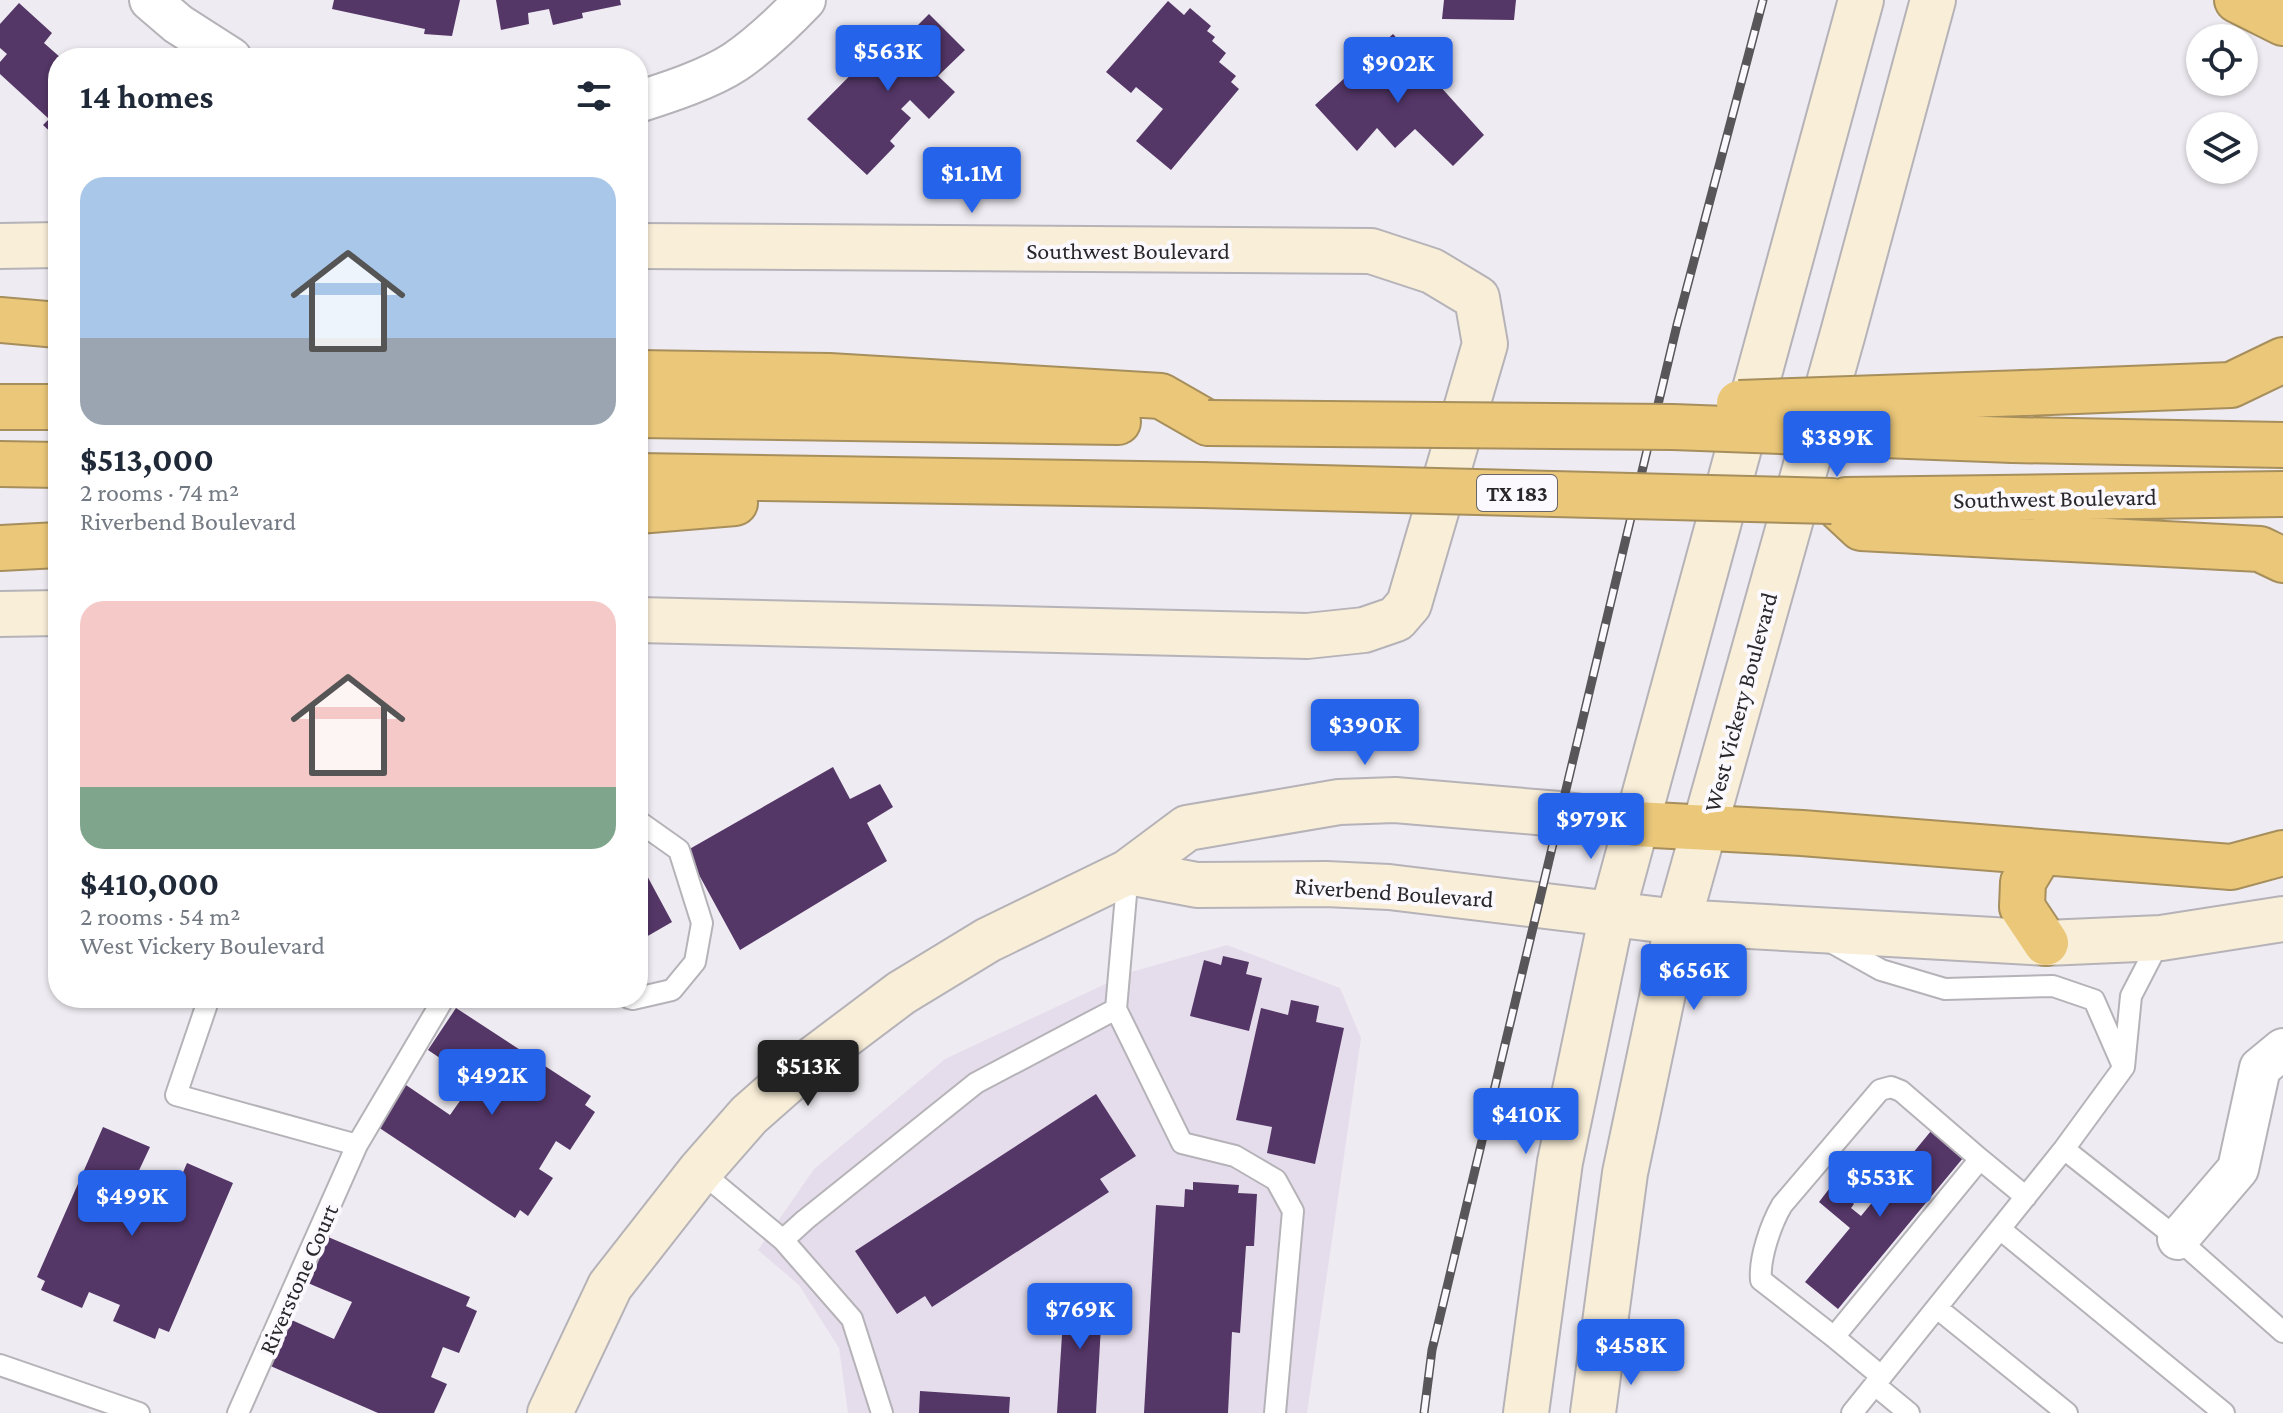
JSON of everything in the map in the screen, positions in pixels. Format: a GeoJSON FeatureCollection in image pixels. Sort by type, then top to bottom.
{"type":"FeatureCollection","features":[{"type":"Feature","properties":{"kind":"highway"},"geometry":{"type":"LineString","coordinates":[[2237,0],[2283,23]]}},
{"type":"Feature","properties":{"kind":"highway"},"geometry":{"type":"LineString","coordinates":[[0,320],[48,324]]}},
{"type":"Feature","properties":{"kind":"highway"},"geometry":{"type":"LineString","coordinates":[[1673,427],[1729,403],[2231,385],[2283,360]]}},
{"type":"Feature","properties":{"kind":"highway"},"geometry":{"type":"LineString","coordinates":[[648,373],[829,376],[1161,396],[1208,423]]}},
{"type":"Feature","properties":{"kind":"highway"},"geometry":{"type":"LineString","coordinates":[[0,407],[48,407]]}},
{"type":"Feature","properties":{"kind":"highway"},"geometry":{"type":"LineString","coordinates":[[648,415],[1673,427],[2013,440],[2283,445]]}},
{"type":"Feature","properties":{"kind":"highway"},"geometry":{"type":"LineString","coordinates":[[0,464],[48,465]]}},
{"type":"Feature","properties":{"kind":"highway","name":"TX 183"},"geometry":{"type":"LineString","coordinates":[[648,476],[1202,485],[1832,501],[1861,528],[1959,516]]}},
{"type":"Feature","properties":{"kind":"highway"},"geometry":{"type":"LineString","coordinates":[[648,510],[713,504],[1079,496],[1156,486]]}},
{"type":"Feature","properties":{"kind":"highway","name":"Southwest Boulevard"},"geometry":{"type":"LineString","coordinates":[[1959,516],[2283,494]]}},
{"type":"Feature","properties":{"kind":"highway"},"geometry":{"type":"LineString","coordinates":[[1959,516],[2260,549],[2283,560]]}},
{"type":"Feature","properties":{"kind":"highway"},"geometry":{"type":"LineString","coordinates":[[0,548],[48,546]]}},
{"type":"Feature","properties":{"kind":"highway"},"geometry":{"type":"LineString","coordinates":[[1635,824],[1802,833],[2231,867],[2283,853]]}},
{"type":"Feature","properties":{"kind":"highway"},"geometry":{"type":"LineString","coordinates":[[2041,852],[2023,882],[2022,907],[2046,943]]}},
{"type":"Feature","properties":{"kind":"street"},"geometry":{"type":"LineString","coordinates":[[150,0],[178,24],[215,48]]}},
{"type":"Feature","properties":{"kind":"street"},"geometry":{"type":"LineString","coordinates":[[648,99],[677,89],[734,62],[805,0]]}},
{"type":"Feature","properties":{"kind":"street"},"geometry":{"type":"LineString","coordinates":[[1526,1413],[1560,1162],[1612,914],[1861,0]]}},
{"type":"Feature","properties":{"kind":"street","name":"West Vickery Boulevard"},"geometry":{"type":"LineString","coordinates":[[1593,1413],[1625,1173],[1678,922],[1933,0]]}},
{"type":"Feature","properties":{"kind":"street"},"geometry":{"type":"LineString","coordinates":[[0,246],[48,245]]}},
{"type":"Feature","properties":{"kind":"street","name":"Southwest Boulevard"},"geometry":{"type":"LineString","coordinates":[[648,246],[1371,251],[1432,271],[1477,298],[1485,344],[1409,604],[1396,619],[1364,630],[1307,636],[648,620]]}},
{"type":"Feature","properties":{"kind":"street"},"geometry":{"type":"LineString","coordinates":[[0,614],[48,613]]}},
{"type":"Feature","properties":{"kind":"street"},"geometry":{"type":"LineString","coordinates":[[550,1413],[610,1286],[700,1171],[749,1115],[808,1063],[901,993],[988,940],[1128,872],[1187,828],[1339,802],[1395,800],[1635,824]]}},
{"type":"Feature","properties":{"kind":"street","name":"Riverbend Boulevard"},"geometry":{"type":"LineString","coordinates":[[1128,872],[1197,885],[1389,887],[1612,914]]}},
{"type":"Feature","properties":{"kind":"street"},"geometry":{"type":"LineString","coordinates":[[1612,914],[1678,922],[2046,943],[2161,938],[2283,919]]}},
{"type":"Feature","properties":{"kind":"street"},"geometry":{"type":"LineString","coordinates":[[2178,1239],[2238,1169],[2260,1068],[2283,1049]]}},
{"type":"Feature","properties":{"kind":"lane"},"geometry":{"type":"LineString","coordinates":[[648,828],[679,850],[702,923],[695,962],[672,990],[648,996]]}},
{"type":"Feature","properties":{"kind":"lane"},"geometry":{"type":"LineString","coordinates":[[1128,872],[1116,1009],[1182,1143],[1235,1156],[1276,1180],[1293,1211],[1275,1413]]}},
{"type":"Feature","properties":{"kind":"lane"},"geometry":{"type":"LineString","coordinates":[[1806,929],[1881,970],[1945,989],[2053,986],[2094,1000],[2124,1067]]}},
{"type":"Feature","properties":{"kind":"lane"},"geometry":{"type":"LineString","coordinates":[[1852,1413],[2064,1149],[2124,1067],[2131,996],[2161,938]]}},
{"type":"Feature","properties":{"kind":"lane"},"geometry":{"type":"LineString","coordinates":[[206,1008],[176,1095],[357,1145]]}},
{"type":"Feature","properties":{"kind":"lane","name":"Riverstone Court"},"geometry":{"type":"LineString","coordinates":[[238,1413],[357,1145],[438,1008]]}},
{"type":"Feature","properties":{"kind":"lane"},"geometry":{"type":"LineString","coordinates":[[783,1240],[976,1083],[1116,1009]]}},
{"type":"Feature","properties":{"kind":"lane"},"geometry":{"type":"LineString","coordinates":[[1909,1413],[1834,1337],[1761,1280],[1760,1271],[1773,1221],[1782,1205],[1880,1090],[1891,1087],[1901,1091],[2026,1197]]}},
{"type":"Feature","properties":{"kind":"lane"},"geometry":{"type":"LineString","coordinates":[[2064,1149],[2178,1239],[2283,1332]]}},
{"type":"Feature","properties":{"kind":"lane"},"geometry":{"type":"LineString","coordinates":[[1834,1337],[1980,1159]]}},
{"type":"Feature","properties":{"kind":"lane"},"geometry":{"type":"LineString","coordinates":[[700,1171],[783,1240],[852,1319],[882,1413]]}},
{"type":"Feature","properties":{"kind":"lane"},"geometry":{"type":"LineString","coordinates":[[2000,1229],[2224,1413]]}},
{"type":"Feature","properties":{"kind":"lane"},"geometry":{"type":"LineString","coordinates":[[1937,1308],[2067,1413]]}},
{"type":"Feature","properties":{"kind":"lane"},"geometry":{"type":"LineString","coordinates":[[0,1365],[139,1413]]}},
{"type":"Feature","properties":{"kind":"shaded area"},"geometry":{"type":"Polygon","coordinates":[[[1227,945],[1340,988],[1361,1038],[1307,1413],[848,1413],[839,1348],[799,1285],[758,1250],[814,1169],[945,1059],[1131,972],[1227,945]]]}},
{"type":"Feature","properties":{"kind":"building"},"geometry":{"type":"Polygon","coordinates":[[[334,0],[460,0],[452,36],[424,34],[425,29],[332,9],[334,0]]]}},
{"type":"Feature","properties":{"kind":"building"},"geometry":{"type":"Polygon","coordinates":[[[496,0],[620,0],[621,5],[582,13],[583,18],[553,25],[549,9],[528,13],[529,24],[501,30],[496,0]]]}},
{"type":"Feature","properties":{"kind":"building"},"geometry":{"type":"Polygon","coordinates":[[[1444,0],[1516,0],[1514,20],[1442,19],[1444,0]]]}},
{"type":"Feature","properties":{"kind":"building"},"geometry":{"type":"Polygon","coordinates":[[[1168,1],[1184,15],[1190,8],[1211,26],[1207,31],[1215,37],[1212,41],[1226,53],[1219,62],[1236,76],[1231,82],[1239,89],[1171,170],[1136,141],[1163,109],[1136,87],[1131,93],[1106,72],[1168,1]]]}},
{"type":"Feature","properties":{"kind":"building"},"geometry":{"type":"Polygon","coordinates":[[[19,3],[52,33],[44,43],[50,48],[48,118],[0,74],[0,62],[7,54],[0,48],[0,24],[19,3]]]}},
{"type":"Feature","properties":{"kind":"building"},"geometry":{"type":"Polygon","coordinates":[[[929,14],[965,50],[938,76],[955,92],[929,119],[910,100],[901,109],[911,118],[890,141],[895,146],[867,175],[807,119],[897,28],[906,37],[929,14]]]}},
{"type":"Feature","properties":{"kind":"building"},"geometry":{"type":"Polygon","coordinates":[[[1393,34],[1484,135],[1453,166],[1415,129],[1395,148],[1377,128],[1357,151],[1315,105],[1393,34]]]}},
{"type":"Feature","properties":{"kind":"building"},"geometry":{"type":"Polygon","coordinates":[[[833,767],[850,799],[880,784],[893,807],[867,823],[887,861],[740,950],[686,851],[833,767]]]}},
{"type":"Feature","properties":{"kind":"building"},"geometry":{"type":"Polygon","coordinates":[[[648,878],[672,922],[648,936],[648,878]]]}},
{"type":"Feature","properties":{"kind":"building"},"geometry":{"type":"Polygon","coordinates":[[[1223,956],[1249,962],[1246,974],[1262,978],[1249,1031],[1190,1016],[1204,960],[1221,965],[1223,956]]]}},
{"type":"Feature","properties":{"kind":"building"},"geometry":{"type":"Polygon","coordinates":[[[1291,1000],[1319,1006],[1316,1022],[1344,1028],[1315,1164],[1267,1153],[1272,1127],[1236,1120],[1261,1008],[1288,1015],[1291,1000]]]}},
{"type":"Feature","properties":{"kind":"building"},"geometry":{"type":"Polygon","coordinates":[[[456,1008],[591,1096],[585,1105],[595,1112],[570,1150],[556,1141],[539,1169],[553,1178],[528,1216],[520,1210],[515,1218],[378,1127],[406,1085],[450,1115],[474,1081],[428,1050],[456,1008]]]}},
{"type":"Feature","properties":{"kind":"building"},"geometry":{"type":"Polygon","coordinates":[[[1096,1094],[1136,1156],[1100,1179],[1109,1192],[932,1307],[925,1296],[897,1314],[855,1251],[1096,1094]]]}},
{"type":"Feature","properties":{"kind":"building"},"geometry":{"type":"Polygon","coordinates":[[[103,1127],[150,1147],[127,1196],[165,1214],[187,1163],[233,1183],[169,1332],[159,1328],[155,1339],[113,1321],[120,1305],[89,1292],[82,1308],[41,1290],[45,1281],[37,1277],[103,1127]]]}},
{"type":"Feature","properties":{"kind":"building"},"geometry":{"type":"Polygon","coordinates":[[[1931,1131],[1963,1158],[1838,1309],[1805,1282],[1850,1228],[1819,1202],[1829,1189],[1835,1194],[1838,1191],[1854,1204],[1851,1208],[1861,1216],[1931,1131]]]}},
{"type":"Feature","properties":{"kind":"building"},"geometry":{"type":"Polygon","coordinates":[[[1193,1182],[1239,1185],[1238,1193],[1257,1194],[1254,1246],[1246,1246],[1240,1333],[1232,1332],[1228,1413],[1144,1413],[1156,1205],[1184,1207],[1185,1189],[1193,1190],[1193,1182]]]}},
{"type":"Feature","properties":{"kind":"building"},"geometry":{"type":"Polygon","coordinates":[[[321,1234],[470,1297],[466,1306],[477,1311],[459,1353],[443,1347],[431,1377],[447,1384],[434,1413],[378,1413],[266,1364],[285,1317],[334,1339],[352,1302],[301,1280],[321,1234]]]}},
{"type":"Feature","properties":{"kind":"building"},"geometry":{"type":"Polygon","coordinates":[[[1065,1288],[1103,1291],[1096,1413],[1057,1413],[1065,1288]]]}},
{"type":"Feature","properties":{"kind":"building"},"geometry":{"type":"Polygon","coordinates":[[[920,1391],[1010,1397],[1009,1413],[919,1413],[920,1391]]]}},
{"type":"Feature","properties":{"kind":"railway"},"geometry":{"type":"LineString","coordinates":[[1424,1413],[1432,1350],[1677,325],[1763,0]]}}]}
